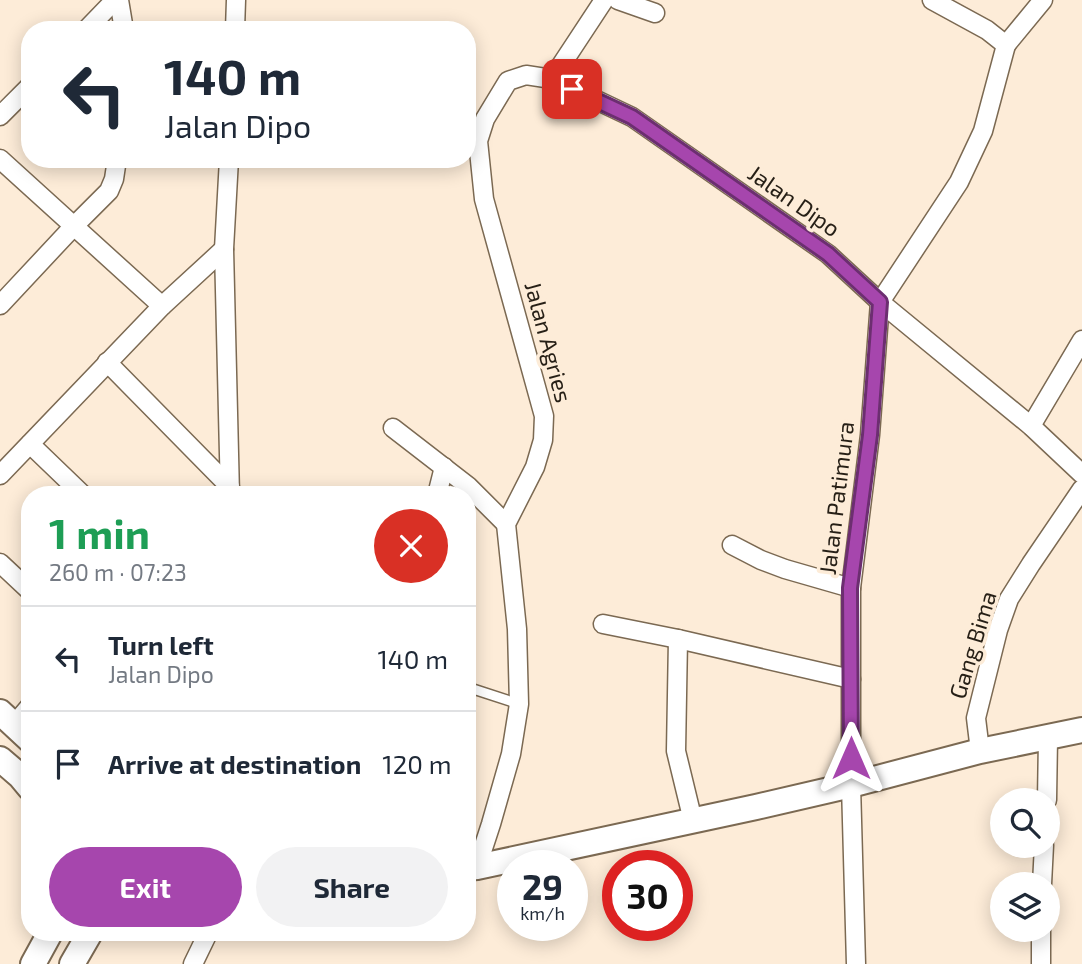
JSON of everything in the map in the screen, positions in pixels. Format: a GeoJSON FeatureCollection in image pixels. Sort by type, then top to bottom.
{"type":"FeatureCollection","features":[{"type":"Feature","properties":{"kind":"street"},"geometry":{"type":"LineString","coordinates":[[95,21],[117,0]]}},
{"type":"Feature","properties":{"kind":"street"},"geometry":{"type":"LineString","coordinates":[[117,0],[122,21]]}},
{"type":"Feature","properties":{"kind":"street"},"geometry":{"type":"LineString","coordinates":[[235,21],[236,0]]}},
{"type":"Feature","properties":{"kind":"street"},"geometry":{"type":"LineString","coordinates":[[552,79],[604,0]]}},
{"type":"Feature","properties":{"kind":"street"},"geometry":{"type":"LineString","coordinates":[[618,0],[654,13]]}},
{"type":"Feature","properties":{"kind":"street"},"geometry":{"type":"LineString","coordinates":[[932,0],[987,30],[1006,45]]}},
{"type":"Feature","properties":{"kind":"street"},"geometry":{"type":"LineString","coordinates":[[880,302],[958,182],[983,131],[1006,45],[1043,0]]}},
{"type":"Feature","properties":{"kind":"street","name":"Jalan Agries"},"geometry":{"type":"LineString","coordinates":[[506,524],[535,467],[543,440],[544,416],[484,199],[478,141],[485,119],[508,80],[526,75],[552,79]]}},
{"type":"Feature","properties":{"kind":"street","name":"Jalan Dipo"},"geometry":{"type":"LineString","coordinates":[[552,79],[632,117],[828,254],[880,302],[1031,426],[1082,474]]}},
{"type":"Feature","properties":{"kind":"street"},"geometry":{"type":"LineString","coordinates":[[0,116],[21,95]]}},
{"type":"Feature","properties":{"kind":"street"},"geometry":{"type":"LineString","coordinates":[[0,159],[162,306]]}},
{"type":"Feature","properties":{"kind":"street"},"geometry":{"type":"LineString","coordinates":[[0,305],[109,191],[116,168]]}},
{"type":"Feature","properties":{"kind":"street"},"geometry":{"type":"LineString","coordinates":[[228,168],[224,249],[230,486]]}},
{"type":"Feature","properties":{"kind":"street"},"geometry":{"type":"LineString","coordinates":[[0,475],[162,306],[224,249]]}},
{"type":"Feature","properties":{"kind":"street","name":"Jalan Patimura"},"geometry":{"type":"LineString","coordinates":[[856,964],[851,785],[850,588],[870,435],[880,302]]}},
{"type":"Feature","properties":{"kind":"street"},"geometry":{"type":"LineString","coordinates":[[1031,426],[1082,340]]}},
{"type":"Feature","properties":{"kind":"street"},"geometry":{"type":"LineString","coordinates":[[107,362],[225,486]]}},
{"type":"Feature","properties":{"kind":"street"},"geometry":{"type":"LineString","coordinates":[[393,428],[468,486]]}},
{"type":"Feature","properties":{"kind":"street"},"geometry":{"type":"LineString","coordinates":[[30,444],[74,486]]}},
{"type":"Feature","properties":{"kind":"street"},"geometry":{"type":"LineString","coordinates":[[439,486],[444,467]]}},
{"type":"Feature","properties":{"kind":"street","name":"Gang Bima"},"geometry":{"type":"LineString","coordinates":[[980,751],[976,719],[998,630],[1009,599],[1082,489]]}},
{"type":"Feature","properties":{"kind":"street"},"geometry":{"type":"LineString","coordinates":[[476,494],[506,524],[517,629],[519,704],[510,754],[491,824],[476,859]]}},
{"type":"Feature","properties":{"kind":"street"},"geometry":{"type":"LineString","coordinates":[[732,545],[785,569],[850,588]]}},
{"type":"Feature","properties":{"kind":"street"},"geometry":{"type":"LineString","coordinates":[[0,563],[21,583]]}},
{"type":"Feature","properties":{"kind":"street"},"geometry":{"type":"LineString","coordinates":[[603,624],[851,679]]}},
{"type":"Feature","properties":{"kind":"street"},"geometry":{"type":"LineString","coordinates":[[678,639],[676,751],[693,821]]}},
{"type":"Feature","properties":{"kind":"street"},"geometry":{"type":"LineString","coordinates":[[476,867],[693,821],[851,785],[980,751],[1082,730]]}},
{"type":"Feature","properties":{"kind":"street"},"geometry":{"type":"LineString","coordinates":[[1046,788],[1048,738]]}},
{"type":"Feature","properties":{"kind":"street"},"geometry":{"type":"LineString","coordinates":[[0,759],[21,777]]}},
{"type":"Feature","properties":{"kind":"street"},"geometry":{"type":"LineString","coordinates":[[33,964],[46,941]]}},
{"type":"Feature","properties":{"kind":"street"},"geometry":{"type":"LineString","coordinates":[[72,964],[85,941]]}},
{"type":"Feature","properties":{"kind":"street"},"geometry":{"type":"LineString","coordinates":[[193,964],[204,941]]}},
{"type":"Feature","properties":{"kind":"street"},"geometry":{"type":"LineString","coordinates":[[1041,942],[1041,964]]}},
{"type":"Feature","properties":{"kind":"lane"},"geometry":{"type":"LineString","coordinates":[[476,690],[519,704]]}},
{"type":"Feature","properties":{"kind":"route"},"geometry":{"type":"LineString","coordinates":[[572,89],[632,117],[828,254],[880,302],[870,435],[850,588],[851,758]]}}]}
